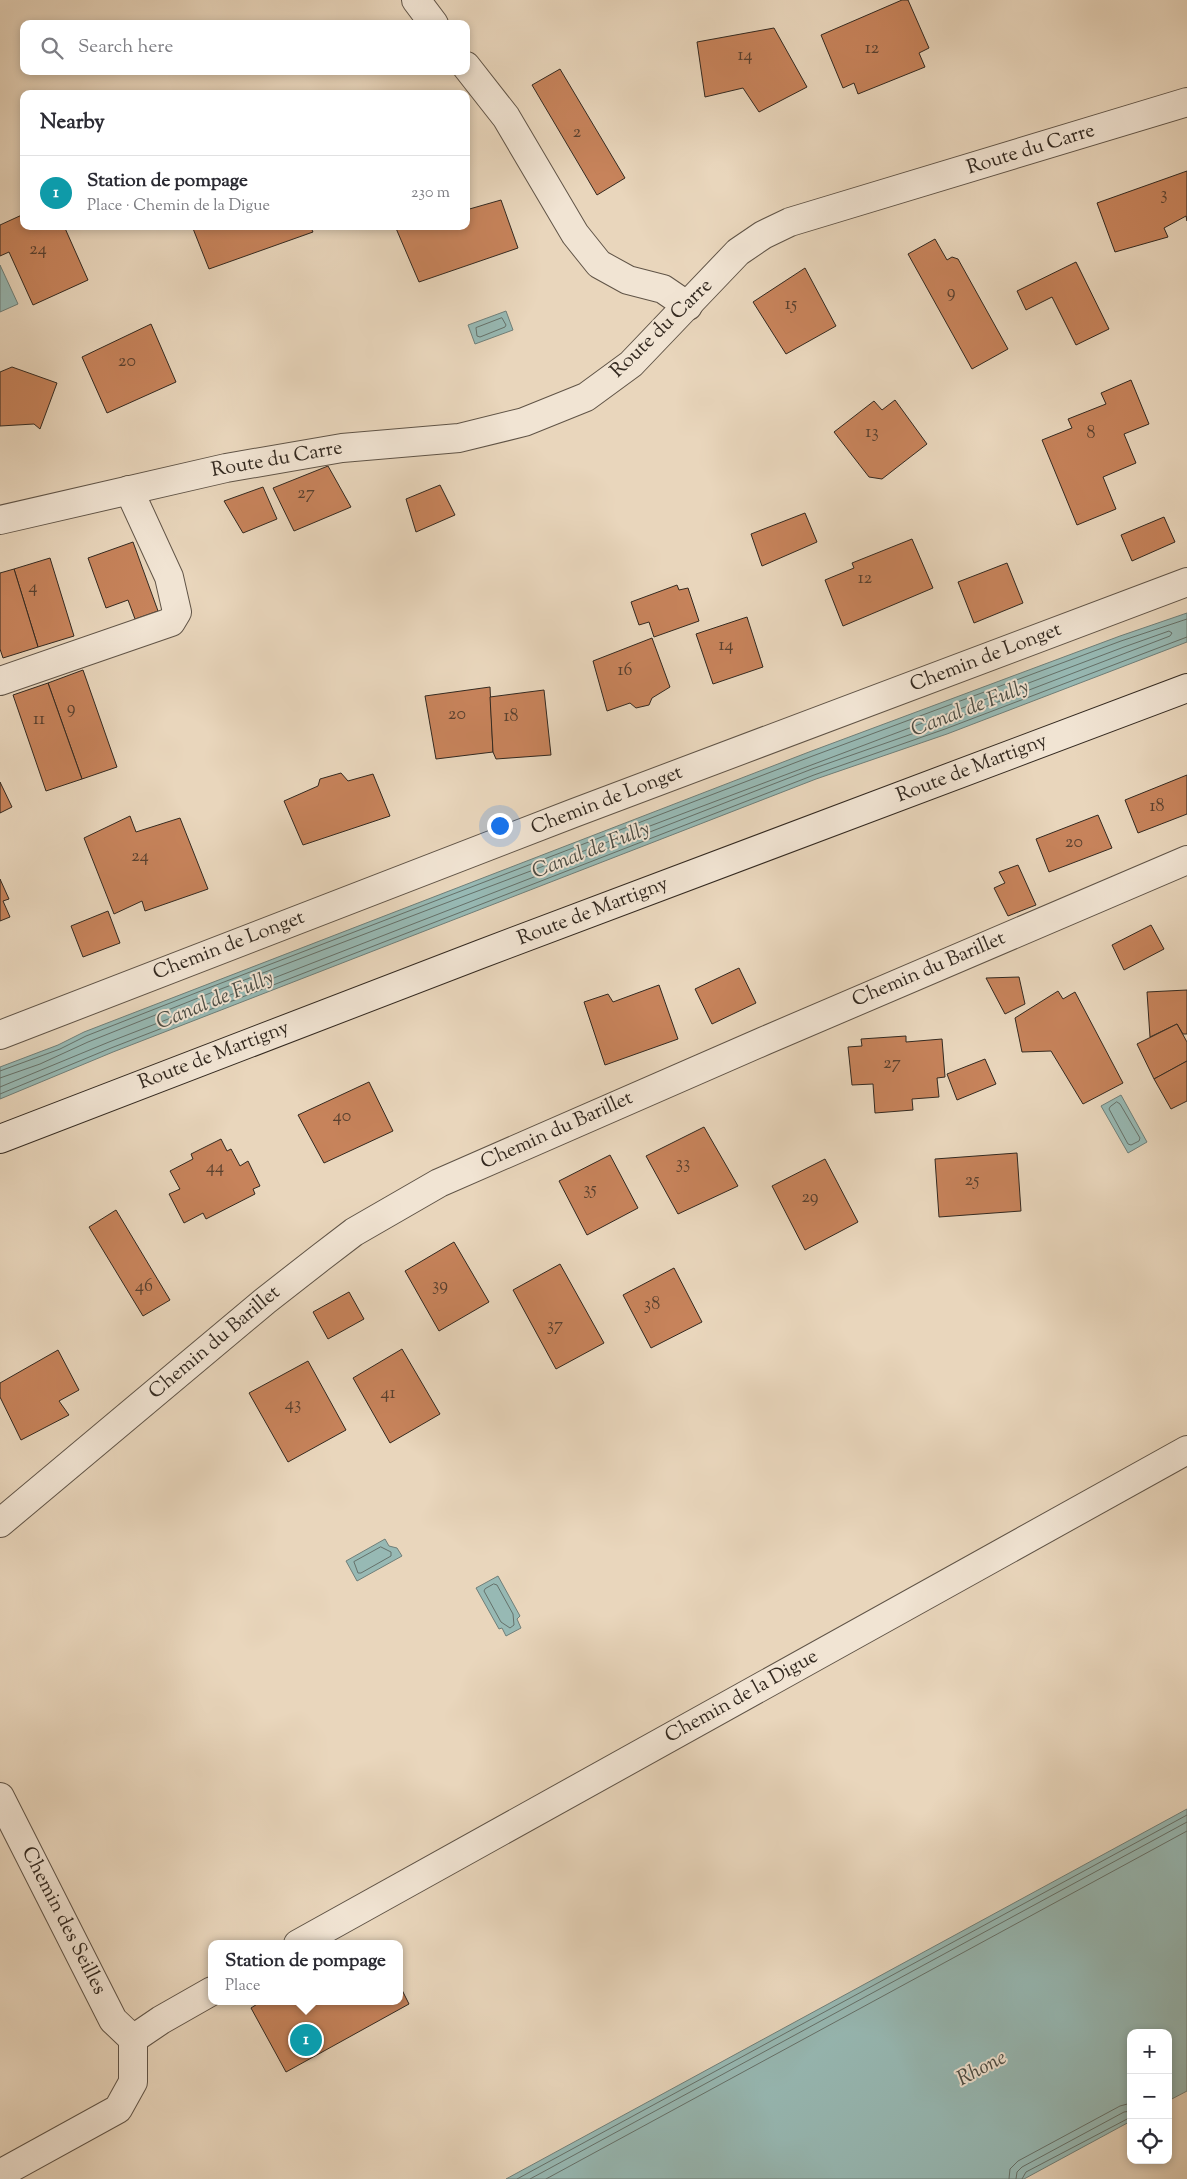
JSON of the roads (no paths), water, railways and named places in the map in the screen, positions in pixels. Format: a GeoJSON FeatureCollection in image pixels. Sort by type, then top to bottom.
{"type":"FeatureCollection","features":[{"type":"Feature","properties":{"kind":"street"},"geometry":{"type":"LineString","coordinates":[[416,0],[431,20]]}},
{"type":"Feature","properties":{"kind":"street"},"geometry":{"type":"LineString","coordinates":[[470,71],[506,117],[575,234],[599,264],[628,280],[663,289],[688,306]]}},
{"type":"Feature","properties":{"kind":"street","name":"Route du Carre"},"geometry":{"type":"LineString","coordinates":[[0,520],[226,468],[342,448],[459,438],[524,422],[586,397],[631,364],[738,252],[764,235],[790,222],[1187,102]]}},
{"type":"Feature","properties":{"kind":"street"},"geometry":{"type":"LineString","coordinates":[[0,681],[171,622],[177,612],[168,577],[129,490]]}},
{"type":"Feature","properties":{"kind":"street","name":"Chemin de Longet"},"geometry":{"type":"LineString","coordinates":[[0,1035],[574,813],[1187,582]]}},
{"type":"Feature","properties":{"kind":"street","name":"Route de Martigny"},"geometry":{"type":"LineString","coordinates":[[0,1139],[463,961],[1187,688]]}},
{"type":"Feature","properties":{"kind":"street","name":"Chemin du Barillet"},"geometry":{"type":"LineString","coordinates":[[0,1523],[258,1307],[320,1258],[354,1232],[439,1183],[764,1041],[1187,860]]}},
{"type":"Feature","properties":{"kind":"street","name":"Chemin de la Digue"},"geometry":{"type":"LineString","coordinates":[[305,1940],[1187,1450]]}},
{"type":"Feature","properties":{"kind":"street","name":"Chemin des Seilles"},"geometry":{"type":"LineString","coordinates":[[0,1798],[113,2020],[133,2040]]}},
{"type":"Feature","properties":{"kind":"street"},"geometry":{"type":"LineString","coordinates":[[0,2174],[118,2109],[133,2082],[133,2040],[161,2020],[208,1993]]}},
{"type":"Feature","properties":{"kind":"water"},"geometry":{"type":"Polygon","coordinates":[[[0,265],[18,304],[0,312],[0,265]]]}},
{"type":"Feature","properties":{"kind":"water"},"geometry":{"type":"Polygon","coordinates":[[[506,311],[513,330],[475,344],[468,325],[506,311]]]}},
{"type":"Feature","properties":{"kind":"water","name":"Canal de Fully"},"geometry":{"type":"Polygon","coordinates":[[[1187,613],[1187,642],[947,734],[816,779],[113,1052],[0,1099],[0,1067],[58,1045],[84,1032],[809,752],[1120,636],[1187,613]]]}},
{"type":"Feature","properties":{"kind":"water"},"geometry":{"type":"Polygon","coordinates":[[[1121,1095],[1147,1142],[1128,1153],[1101,1106],[1121,1095]]]}},
{"type":"Feature","properties":{"kind":"water"},"geometry":{"type":"Polygon","coordinates":[[[385,1539],[389,1546],[397,1548],[402,1556],[357,1581],[346,1561],[385,1539]]]}},
{"type":"Feature","properties":{"kind":"water"},"geometry":{"type":"Polygon","coordinates":[[[498,1576],[520,1616],[517,1619],[521,1628],[506,1636],[502,1628],[499,1629],[476,1588],[498,1576]]]}},
{"type":"Feature","properties":{"kind":"water","name":"Rhone"},"geometry":{"type":"Polygon","coordinates":[[[1187,1809],[1187,2091],[1172,2099],[1172,2029],[1127,2029],[1127,2123],[1024,2179],[506,2179],[1187,1809]]]}},
{"type":"Feature","properties":{"kind":"place","name":"Station de pompage"},"geometry":{"type":"Point","coordinates":[306,2040]}}]}
